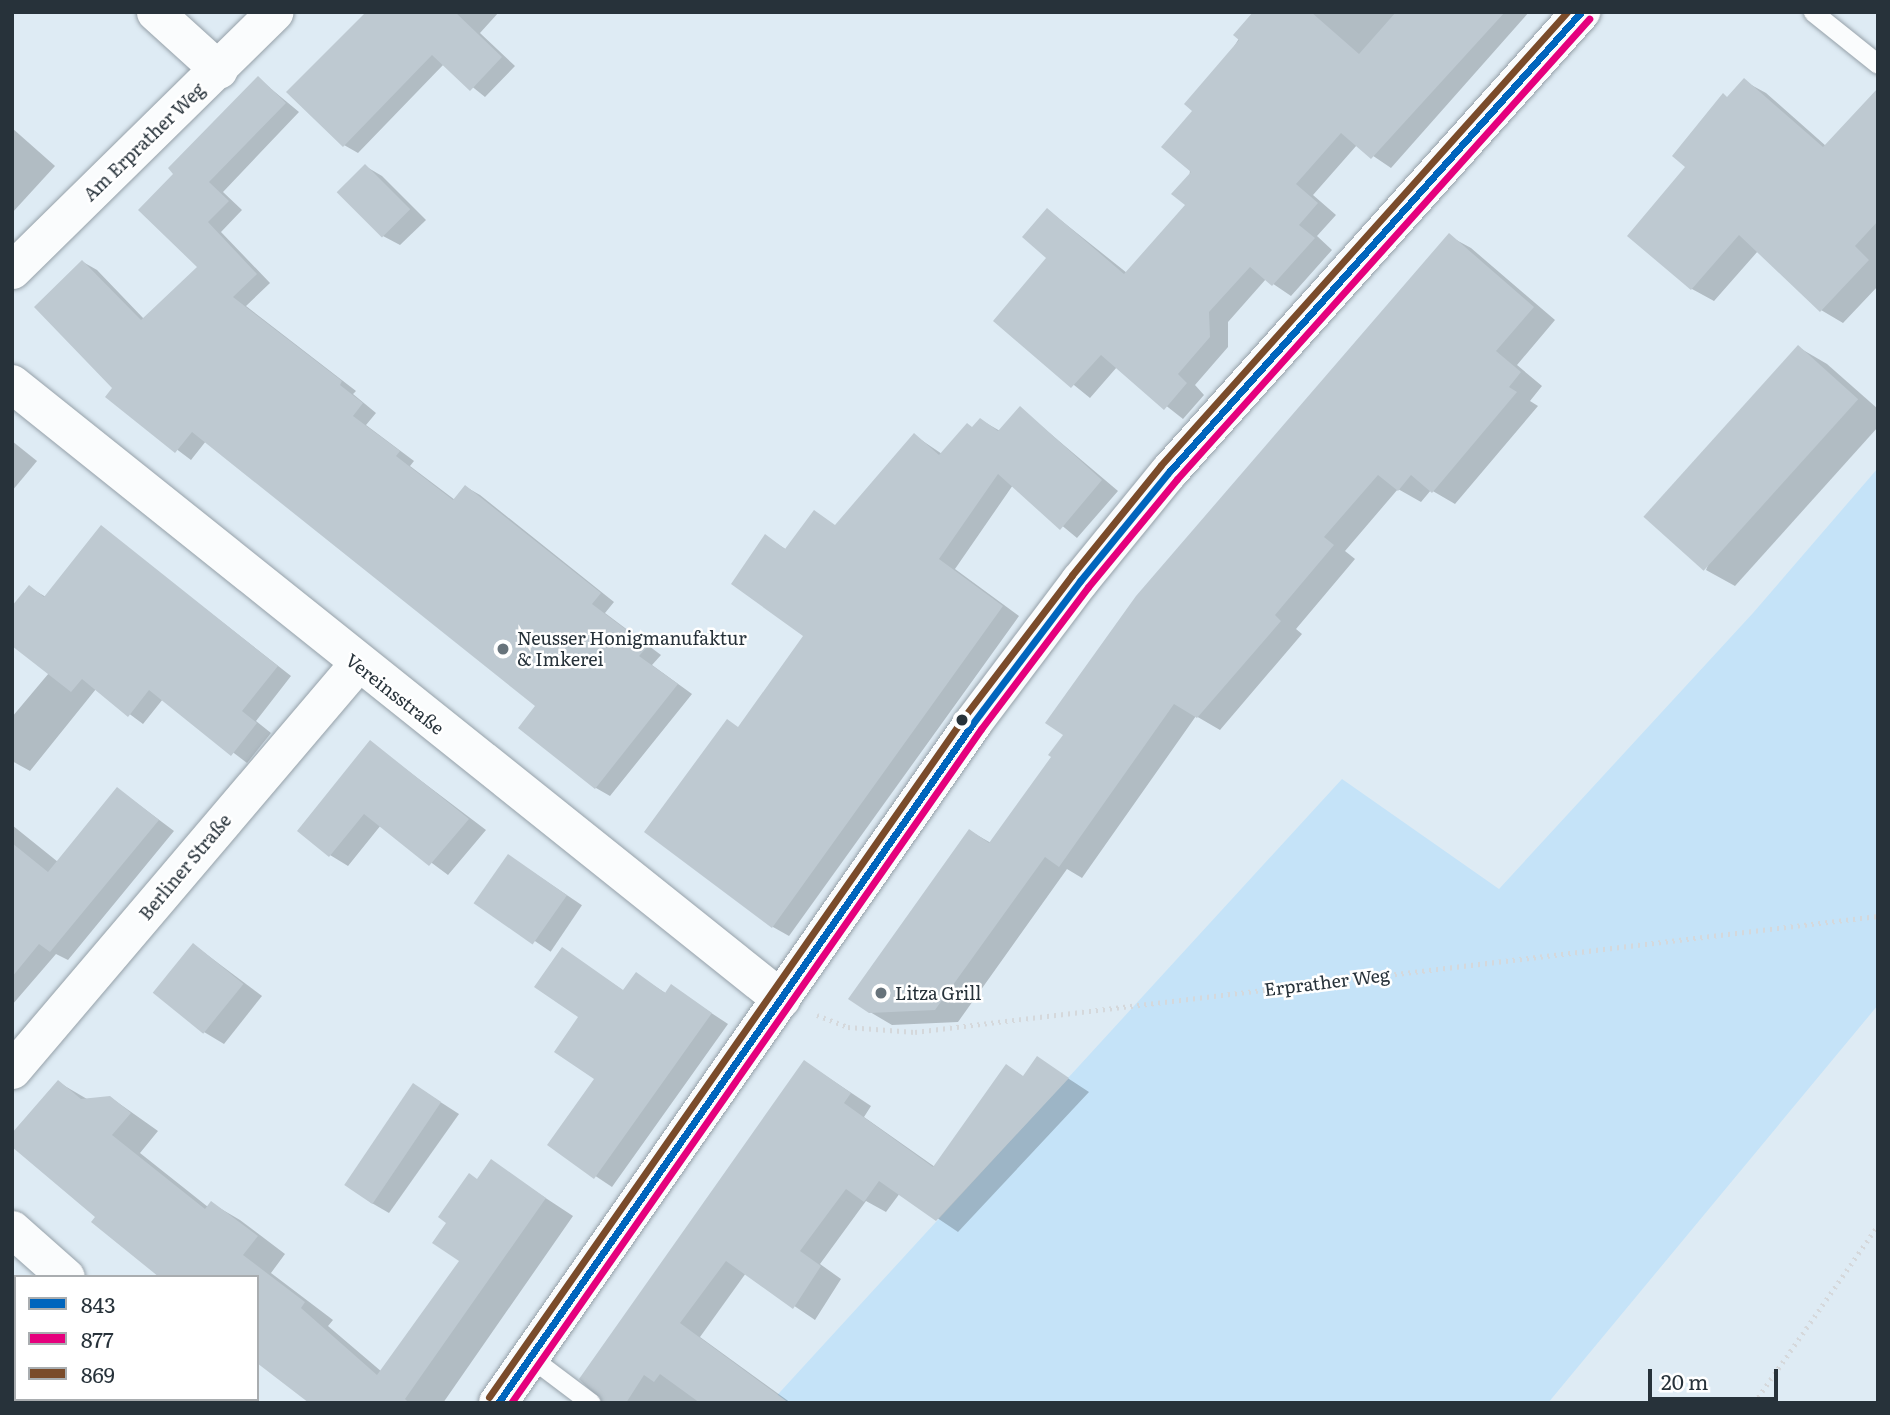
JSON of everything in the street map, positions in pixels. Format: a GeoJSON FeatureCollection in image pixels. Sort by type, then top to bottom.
{"type":"FeatureCollection","features":[{"type":"Feature","properties":{"kind":"main road"},"geometry":{"type":"LineString","coordinates":[[498,1403],[973,723],[1080,580],[1169,472],[1581,12]]}},
{"type":"Feature","properties":{"kind":"main road","name":"Vereinsstraße"},"geometry":{"type":"LineString","coordinates":[[12,384],[357,664],[781,999]]}},
{"type":"Feature","properties":{"kind":"street"},"geometry":{"type":"LineString","coordinates":[[155,12],[219,70]]}},
{"type":"Feature","properties":{"kind":"street","name":"Am Erprather Weg"},"geometry":{"type":"LineString","coordinates":[[12,270],[219,70],[275,12]]}},
{"type":"Feature","properties":{"kind":"street","name":"Berliner Straße"},"geometry":{"type":"LineString","coordinates":[[12,1070],[357,664]]}},
{"type":"Feature","properties":{"kind":"street"},"geometry":{"type":"LineString","coordinates":[[12,1229],[64,1275]]}},
{"type":"Feature","properties":{"kind":"lane"},"geometry":{"type":"LineString","coordinates":[[1814,12],[1878,64]]}},
{"type":"Feature","properties":{"kind":"lane"},"geometry":{"type":"LineString","coordinates":[[530,1357],[591,1403]]}},
{"type":"Feature","properties":{"kind":"path","name":"Erprather Weg"},"geometry":{"type":"LineString","coordinates":[[781,999],[848,1027],[915,1032],[1878,916]]}},
{"type":"Feature","properties":{"kind":"path"},"geometry":{"type":"LineString","coordinates":[[1754,1403],[1878,1225]]}},
{"type":"Feature","properties":{"kind":"shaded area"},"geometry":{"type":"Polygon","coordinates":[[[1878,468],[1878,1005],[1548,1403],[770,1403],[1342,779],[1499,889],[1753,613],[1878,468]]]}},
{"type":"Feature","properties":{"kind":"building"},"geometry":{"type":"Polygon","coordinates":[[[366,12],[455,12],[502,57],[470,91],[432,55],[343,147],[286,92],[366,12]]]}},
{"type":"Feature","properties":{"kind":"building"},"geometry":{"type":"Polygon","coordinates":[[[1253,12],[1311,12],[1359,54],[1396,12],[1505,12],[1371,159],[1341,133],[1296,184],[1318,203],[1299,225],[1315,238],[1272,286],[1250,267],[1209,312],[1210,337],[1178,374],[1187,383],[1164,410],[1101,355],[1071,388],[993,321],[1046,258],[1022,237],[1047,208],[1124,274],[1185,205],[1171,194],[1191,172],[1161,147],[1192,111],[1184,104],[1239,40],[1233,35],[1253,12]]]}},
{"type":"Feature","properties":{"kind":"building"},"geometry":{"type":"Polygon","coordinates":[[[258,76],[286,103],[209,182],[229,201],[208,222],[257,274],[233,297],[342,381],[340,385],[363,403],[353,416],[400,451],[396,456],[453,500],[465,485],[601,593],[592,604],[648,646],[639,656],[678,684],[595,789],[518,728],[535,706],[192,432],[175,453],[105,397],[112,388],[34,307],[82,260],[141,320],[197,267],[138,210],[173,174],[168,168],[258,76]]]}},
{"type":"Feature","properties":{"kind":"building"},"geometry":{"type":"Polygon","coordinates":[[[1744,78],[1823,147],[1878,88],[1878,221],[1855,246],[1869,260],[1820,312],[1739,235],[1691,290],[1627,236],[1685,167],[1672,156],[1723,93],[1727,97],[1744,78]]]}},
{"type":"Feature","properties":{"kind":"building"},"geometry":{"type":"Polygon","coordinates":[[[365,164],[410,209],[382,238],[337,192],[365,164]]]}},
{"type":"Feature","properties":{"kind":"building"},"geometry":{"type":"Polygon","coordinates":[[[1449,233],[1534,307],[1496,351],[1521,372],[1509,387],[1517,392],[1432,493],[1411,475],[1398,491],[1378,475],[1324,537],[1334,545],[1275,615],[1281,621],[1197,718],[1174,704],[1059,867],[1045,857],[935,1010],[869,1013],[848,999],[969,829],[989,843],[1051,757],[1048,755],[1063,735],[1045,723],[1136,596],[1449,233]]]}},
{"type":"Feature","properties":{"kind":"building"},"geometry":{"type":"Polygon","coordinates":[[[1798,345],[1858,399],[1704,571],[1643,517],[1798,345]]]}},
{"type":"Feature","properties":{"kind":"building"},"geometry":{"type":"Polygon","coordinates":[[[1020,406],[1102,480],[1060,530],[998,474],[939,559],[1003,606],[772,928],[644,832],[727,719],[738,727],[803,636],[731,584],[765,534],[785,549],[814,510],[835,525],[914,433],[939,455],[967,423],[972,427],[980,418],[998,431],[1020,406]]]}},
{"type":"Feature","properties":{"kind":"building"},"geometry":{"type":"Polygon","coordinates":[[[101,525],[278,666],[242,711],[257,723],[231,756],[149,690],[128,717],[82,679],[71,692],[12,646],[12,606],[29,585],[44,597],[101,525]]]}},
{"type":"Feature","properties":{"kind":"building"},"geometry":{"type":"Polygon","coordinates":[[[370,740],[469,819],[429,866],[364,814],[329,857],[297,831],[370,740]]]}},
{"type":"Feature","properties":{"kind":"building"},"geometry":{"type":"Polygon","coordinates":[[[117,787],[159,820],[50,952],[39,944],[12,977],[12,843],[48,872],[117,787]]]}},
{"type":"Feature","properties":{"kind":"building"},"geometry":{"type":"Polygon","coordinates":[[[508,854],[567,895],[533,944],[474,903],[508,854]]]}},
{"type":"Feature","properties":{"kind":"building"},"geometry":{"type":"Polygon","coordinates":[[[193,943],[244,984],[203,1034],[153,993],[193,943]]]}},
{"type":"Feature","properties":{"kind":"building"},"geometry":{"type":"Polygon","coordinates":[[[562,947],[623,990],[636,972],[665,993],[671,984],[712,1013],[594,1179],[547,1145],[594,1079],[554,1052],[578,1017],[534,987],[562,947]]]}},
{"type":"Feature","properties":{"kind":"building"},"geometry":{"type":"Polygon","coordinates":[[[1037,1056],[1069,1078],[936,1221],[879,1181],[864,1202],[846,1189],[800,1251],[821,1266],[793,1309],[726,1261],[680,1323],[789,1403],[700,1403],[660,1374],[654,1382],[644,1375],[626,1403],[603,1403],[579,1379],[804,1060],[851,1093],[844,1103],[933,1167],[1006,1064],[1023,1076],[1037,1056]]]}},
{"type":"Feature","properties":{"kind":"building"},"geometry":{"type":"Polygon","coordinates":[[[58,1080],[81,1099],[110,1096],[131,1113],[112,1135],[205,1209],[211,1201],[258,1236],[243,1255],[305,1302],[301,1308],[377,1375],[459,1261],[432,1243],[446,1223],[438,1217],[469,1173],[477,1179],[491,1159],[546,1198],[405,1399],[409,1403],[309,1403],[259,1365],[259,1275],[157,1275],[91,1222],[95,1217],[12,1147],[12,1133],[58,1080]]]}},
{"type":"Feature","properties":{"kind":"building"},"geometry":{"type":"Polygon","coordinates":[[[413,1083],[441,1102],[372,1204],[344,1185],[413,1083]]]}},
{"type":"Feature","properties":{"kind":"transit line","name":"869"},"geometry":{"type":"LineString","coordinates":[[489,1397],[964,717],[1072,575],[1161,465],[1567,12]]}},
{"type":"Feature","properties":{"kind":"transit line","name":"843"},"geometry":{"type":"LineString","coordinates":[[498,1403],[973,723],[1080,581],[1169,472],[1581,12]]}},
{"type":"Feature","properties":{"kind":"transit line","name":"877"},"geometry":{"type":"LineString","coordinates":[[511,1403],[981,729],[1088,587],[1177,479],[1589,19]]}},
{"type":"Feature","properties":{"kind":"place","name":"Neusser Honigmanufaktur & Imkerei"},"geometry":{"type":"Point","coordinates":[503,649]}},
{"type":"Feature","properties":{"kind":"place","name":"Litza Grill"},"geometry":{"type":"Point","coordinates":[881,993]}}]}
